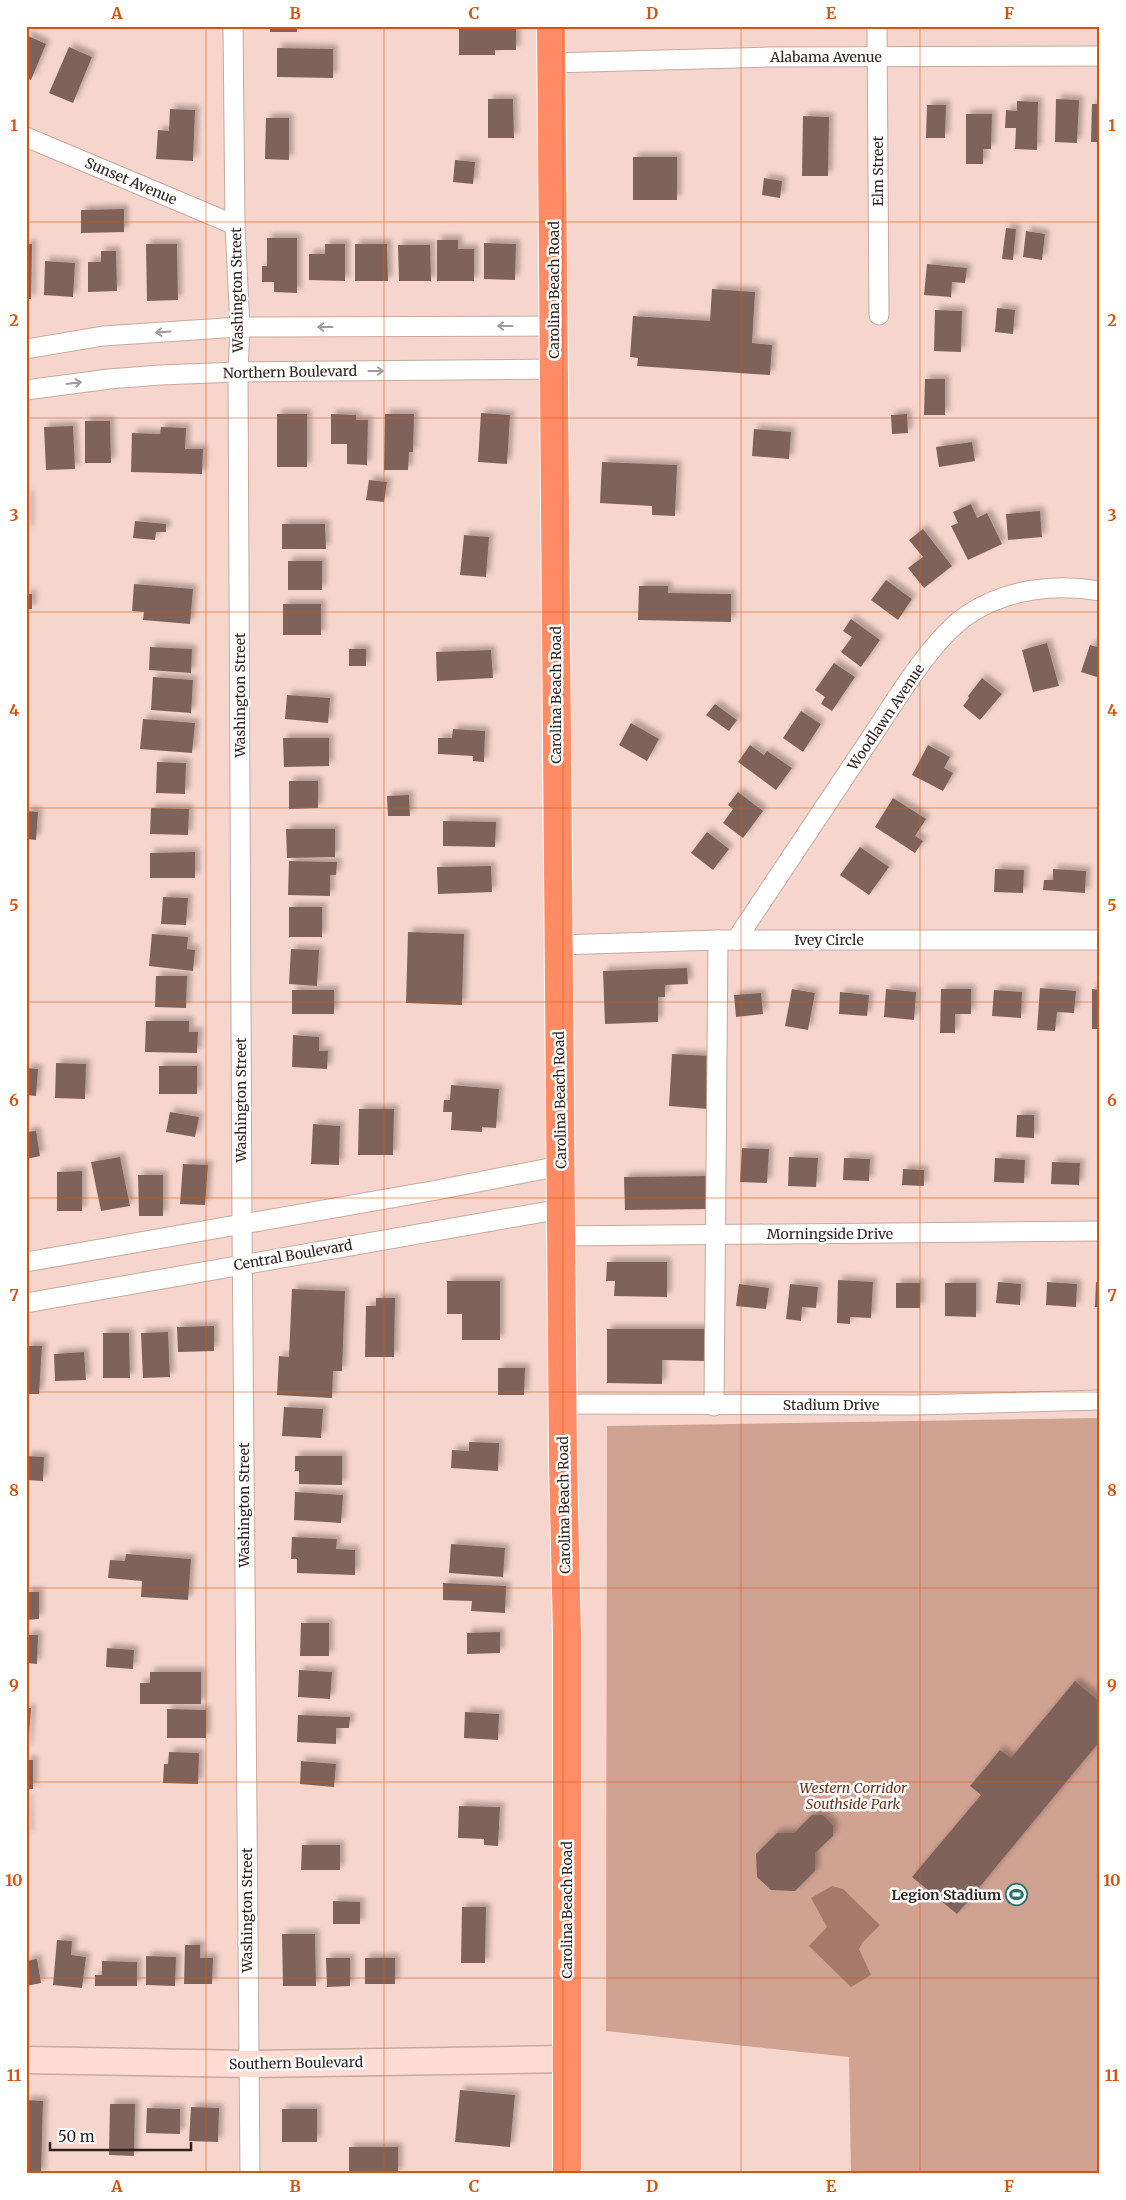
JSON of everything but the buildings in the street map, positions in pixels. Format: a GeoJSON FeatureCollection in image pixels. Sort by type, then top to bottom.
{"type":"FeatureCollection","features":[{"type":"Feature","properties":{"kind":"highway","name":"Carolina Beach Road"},"geometry":{"type":"LineString","coordinates":[[551,26],[562,1404],[567,1634],[566,2059],[568,2174]]}},
{"type":"Feature","properties":{"kind":"street","name":"Washington Street"},"geometry":{"type":"LineString","coordinates":[[233,26],[236,226],[240,327],[238,372],[242,1265],[250,2174]]}},
{"type":"Feature","properties":{"kind":"street","name":"Elm Street"},"geometry":{"type":"LineString","coordinates":[[878,26],[879,315]]}},
{"type":"Feature","properties":{"kind":"street","name":"Alabama Avenue"},"geometry":{"type":"LineString","coordinates":[[551,63],[878,57],[1100,56]]}},
{"type":"Feature","properties":{"kind":"street","name":"Sunset Avenue"},"geometry":{"type":"LineString","coordinates":[[26,137],[236,226]]}},
{"type":"Feature","properties":{"kind":"street"},"geometry":{"type":"LineString","coordinates":[[26,348],[103,336],[240,327],[554,326]]}},
{"type":"Feature","properties":{"kind":"street","name":"Northern Boulevard"},"geometry":{"type":"LineString","coordinates":[[26,390],[126,378],[238,372],[554,369]]}},
{"type":"Feature","properties":{"kind":"street","name":"Woodlawn Avenue"},"geometry":{"type":"LineString","coordinates":[[727,940],[907,684],[954,626],[986,604],[1016,594],[1049,588],[1082,588],[1100,591]]}},
{"type":"Feature","properties":{"kind":"street"},"geometry":{"type":"LineString","coordinates":[[714,1406],[715,1234],[727,940]]}},
{"type":"Feature","properties":{"kind":"street","name":"Ivey Circle"},"geometry":{"type":"LineString","coordinates":[[558,945],[727,940],[1100,940]]}},
{"type":"Feature","properties":{"kind":"street"},"geometry":{"type":"LineString","coordinates":[[26,1262],[437,1190],[560,1166]]}},
{"type":"Feature","properties":{"kind":"street","name":"Central Boulevard"},"geometry":{"type":"LineString","coordinates":[[26,1303],[561,1209]]}},
{"type":"Feature","properties":{"kind":"street","name":"Morningside Drive"},"geometry":{"type":"LineString","coordinates":[[561,1236],[1100,1231]]}},
{"type":"Feature","properties":{"kind":"street","name":"Stadium Drive"},"geometry":{"type":"LineString","coordinates":[[562,1404],[714,1406],[916,1405],[1100,1400]]}},
{"type":"Feature","properties":{"kind":"street","name":"Southern Boulevard"},"geometry":{"type":"LineString","coordinates":[[26,2060],[248,2064],[566,2059]]}},
{"type":"Feature","properties":{"kind":"green space","name":"Western Corridor Southside Park"},"geometry":{"type":"Polygon","coordinates":[[[1100,1418],[1100,2174],[851,2174],[849,2057],[606,2031],[607,1426],[1100,1418]]]}},
{"type":"Feature","properties":{"kind":"shaded area"},"geometry":{"type":"Polygon","coordinates":[[[832,1886],[843,1889],[880,1925],[862,1943],[859,1949],[871,1975],[851,1987],[809,1946],[827,1927],[811,1898],[832,1886]]]}},
{"type":"Feature","properties":{"kind":"place","name":"Legion Stadium"},"geometry":{"type":"Point","coordinates":[1017,1895]}}]}
